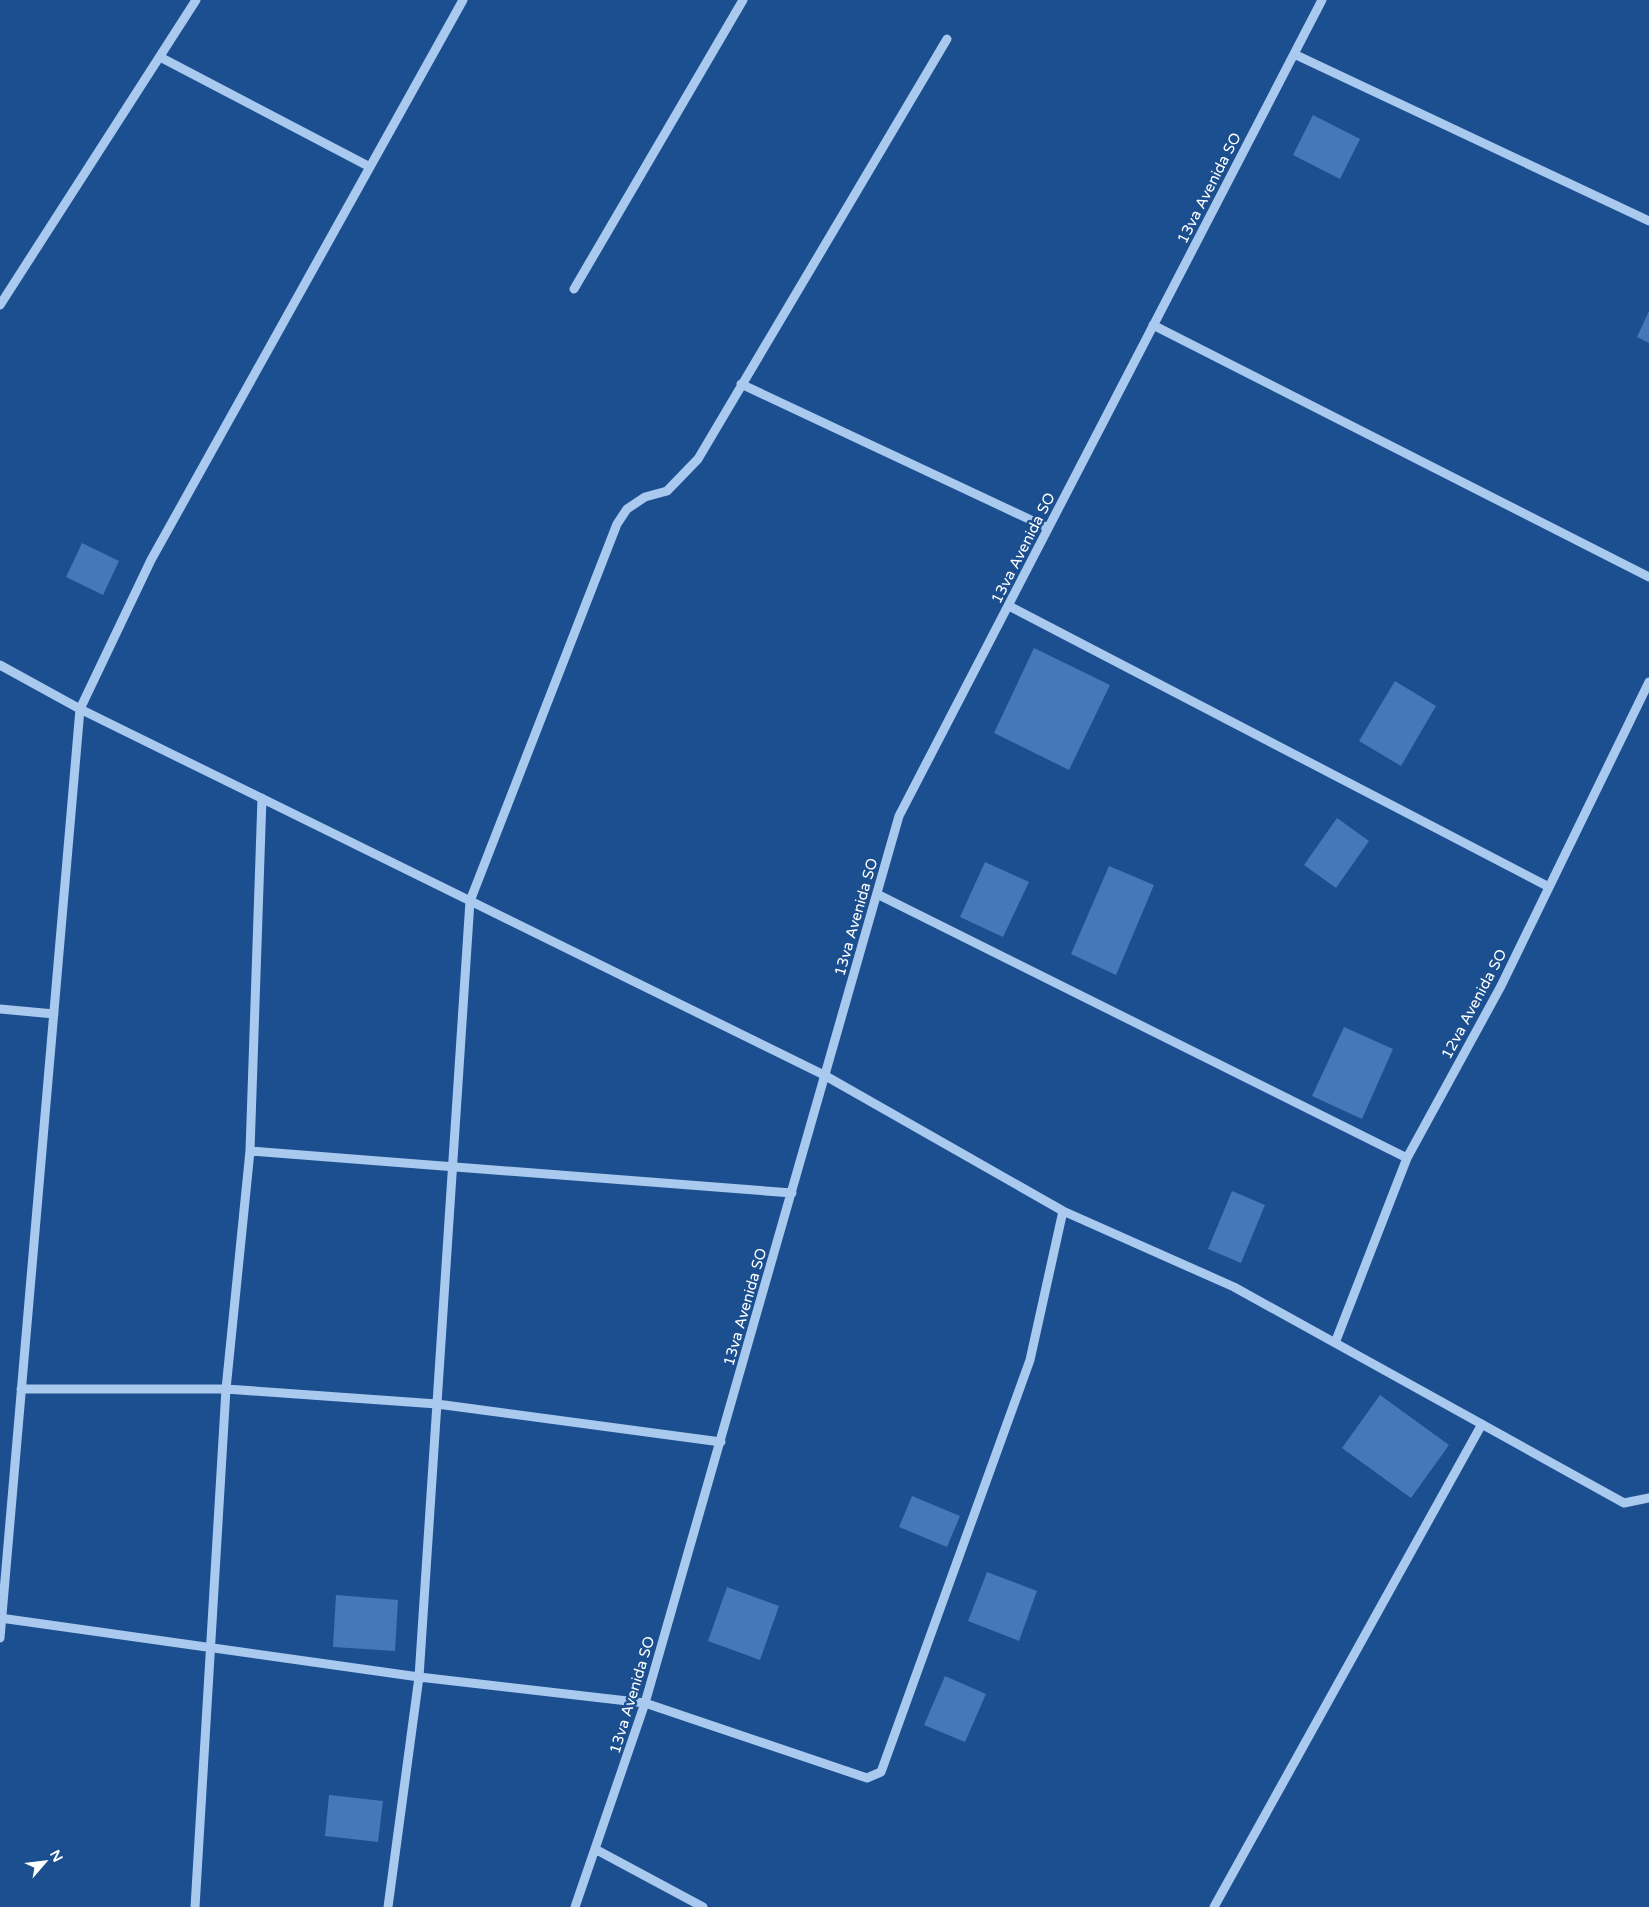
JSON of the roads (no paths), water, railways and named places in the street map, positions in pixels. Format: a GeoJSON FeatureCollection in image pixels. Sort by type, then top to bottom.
{"type":"FeatureCollection","features":[{"type":"Feature","properties":{"kind":"street"},"geometry":{"type":"LineString","coordinates":[[0,305],[196,0]]}},
{"type":"Feature","properties":{"kind":"street"},"geometry":{"type":"LineString","coordinates":[[0,1638],[0,1618],[80,710],[150,560],[463,0]]}},
{"type":"Feature","properties":{"kind":"street"},"geometry":{"type":"LineString","coordinates":[[574,289],[743,0]]}},
{"type":"Feature","properties":{"kind":"street","name":"13va Avenida SO"},"geometry":{"type":"LineString","coordinates":[[576,1907],[645,1703],[899,816],[1322,0]]}},
{"type":"Feature","properties":{"kind":"street"},"geometry":{"type":"LineString","coordinates":[[388,1907],[419,1677],[470,901],[618,524],[627,509],[645,497],[667,491],[698,459],[740,384],[946,39]]}},
{"type":"Feature","properties":{"kind":"street"},"geometry":{"type":"LineString","coordinates":[[1294,54],[1649,221]]}},
{"type":"Feature","properties":{"kind":"street"},"geometry":{"type":"LineString","coordinates":[[160,57],[370,167]]}},
{"type":"Feature","properties":{"kind":"street"},"geometry":{"type":"LineString","coordinates":[[1153,325],[1649,577]]}},
{"type":"Feature","properties":{"kind":"street"},"geometry":{"type":"LineString","coordinates":[[740,384],[1048,528]]}},
{"type":"Feature","properties":{"kind":"street"},"geometry":{"type":"LineString","coordinates":[[1009,606],[1549,887]]}},
{"type":"Feature","properties":{"kind":"street"},"geometry":{"type":"LineString","coordinates":[[0,665],[80,710],[824,1075],[1063,1211],[1234,1287],[1624,1503],[1649,1498]]}},
{"type":"Feature","properties":{"kind":"street","name":"12va Avenida SO"},"geometry":{"type":"LineString","coordinates":[[1335,1343],[1407,1158],[1501,986],[1649,682]]}},
{"type":"Feature","properties":{"kind":"street"},"geometry":{"type":"LineString","coordinates":[[195,1907],[226,1389],[250,1151],[262,798]]}},
{"type":"Feature","properties":{"kind":"street"},"geometry":{"type":"LineString","coordinates":[[877,894],[1407,1158]]}},
{"type":"Feature","properties":{"kind":"street"},"geometry":{"type":"LineString","coordinates":[[0,1009],[54,1014]]}},
{"type":"Feature","properties":{"kind":"street"},"geometry":{"type":"LineString","coordinates":[[250,1151],[792,1193]]}},
{"type":"Feature","properties":{"kind":"street"},"geometry":{"type":"LineString","coordinates":[[0,1618],[419,1677],[645,1703],[867,1778],[880,1772],[1030,1360],[1063,1211]]}},
{"type":"Feature","properties":{"kind":"street"},"geometry":{"type":"LineString","coordinates":[[21,1389],[226,1389],[437,1404],[721,1442]]}},
{"type":"Feature","properties":{"kind":"street"},"geometry":{"type":"LineString","coordinates":[[1214,1907],[1482,1424]]}},
{"type":"Feature","properties":{"kind":"street"},"geometry":{"type":"LineString","coordinates":[[595,1849],[703,1907]]}}]}
